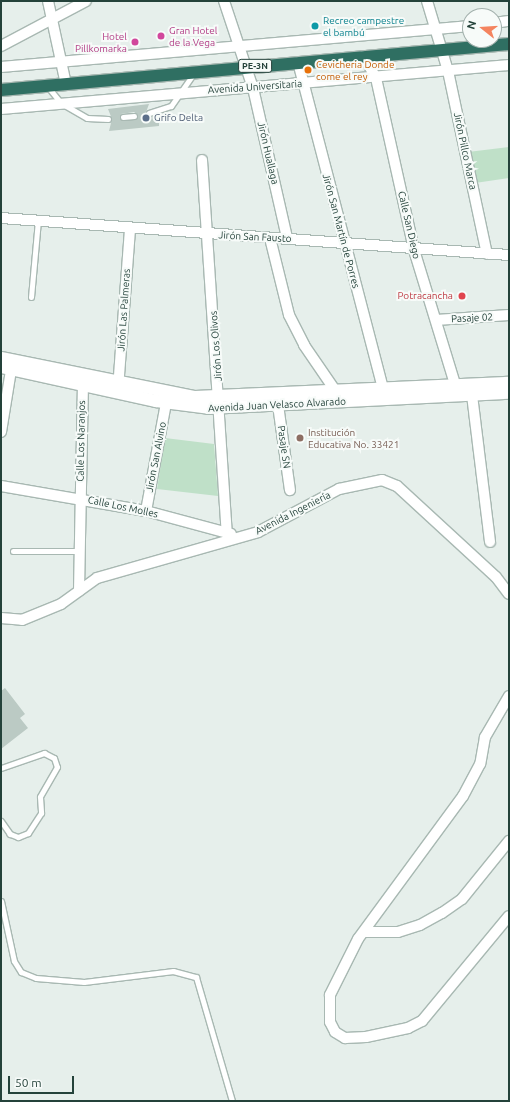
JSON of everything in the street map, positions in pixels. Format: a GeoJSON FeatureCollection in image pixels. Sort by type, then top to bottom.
{"type":"FeatureCollection","features":[{"type":"Feature","properties":{"kind":"highway","name":"PE-3N"},"geometry":{"type":"LineString","coordinates":[[1,90],[363,56],[509,44]]}},
{"type":"Feature","properties":{"kind":"street"},"geometry":{"type":"LineString","coordinates":[[48,1],[66,84]]}},
{"type":"Feature","properties":{"kind":"street"},"geometry":{"type":"LineString","coordinates":[[1,46],[53,20],[86,1]]}},
{"type":"Feature","properties":{"kind":"street","name":"Jirón Huallaga"},"geometry":{"type":"LineString","coordinates":[[224,1],[236,45],[253,88],[287,238]]}},
{"type":"Feature","properties":{"kind":"street","name":"Jirón Pillco Marca"},"geometry":{"type":"LineString","coordinates":[[427,1],[448,71],[487,254]]}},
{"type":"Feature","properties":{"kind":"street"},"geometry":{"type":"LineString","coordinates":[[1,67],[62,60],[236,45],[436,31],[462,27]]}},
{"type":"Feature","properties":{"kind":"street","name":"Calle San Diego"},"geometry":{"type":"LineString","coordinates":[[363,56],[376,78],[414,250],[456,391]]}},
{"type":"Feature","properties":{"kind":"street","name":"Jirón San Martín de Porres"},"geometry":{"type":"LineString","coordinates":[[298,62],[344,243],[385,395]]}},
{"type":"Feature","properties":{"kind":"street","name":"Avenida Universitaria"},"geometry":{"type":"LineString","coordinates":[[1,109],[184,91],[304,84],[509,65]]}},
{"type":"Feature","properties":{"kind":"street","name":"Jirón Los Olivos"},"geometry":{"type":"LineString","coordinates":[[202,160],[227,532]]}},
{"type":"Feature","properties":{"kind":"street","name":"Jirón San Fausto"},"geometry":{"type":"LineString","coordinates":[[1,218],[208,234],[287,238],[414,250],[509,255]]}},
{"type":"Feature","properties":{"kind":"street","name":"Jirón Las Palmeras"},"geometry":{"type":"LineString","coordinates":[[118,388],[130,228]]}},
{"type":"Feature","properties":{"kind":"street"},"geometry":{"type":"LineString","coordinates":[[270,238],[289,315],[304,345],[337,393]]}},
{"type":"Feature","properties":{"kind":"street","name":"Pasaje 02"},"geometry":{"type":"LineString","coordinates":[[436,320],[509,315]]}},
{"type":"Feature","properties":{"kind":"street","name":"Avenida Juan Velasco Alvarado"},"geometry":{"type":"LineString","coordinates":[[1,358],[166,402],[278,405],[385,395],[456,391],[509,383]]}},
{"type":"Feature","properties":{"kind":"street"},"geometry":{"type":"LineString","coordinates":[[1,432],[6,368]]}},
{"type":"Feature","properties":{"kind":"street","name":"Avenida Juan Velasco Alvarado"},"geometry":{"type":"LineString","coordinates":[[6,368],[83,386],[118,388],[219,403],[337,393],[385,395]]}},
{"type":"Feature","properties":{"kind":"street","name":"Calle Los Naranjos"},"geometry":{"type":"LineString","coordinates":[[79,591],[83,386]]}},
{"type":"Feature","properties":{"kind":"street","name":"Avenida Juan Velasco Alvarado"},"geometry":{"type":"LineString","coordinates":[[456,391],[472,395],[509,393]]}},
{"type":"Feature","properties":{"kind":"street"},"geometry":{"type":"LineString","coordinates":[[472,395],[490,542]]}},
{"type":"Feature","properties":{"kind":"street","name":"Jirón San Alvino"},"geometry":{"type":"LineString","coordinates":[[146,511],[166,402]]}},
{"type":"Feature","properties":{"kind":"street","name":"Pasaje SN"},"geometry":{"type":"LineString","coordinates":[[278,405],[290,490]]}},
{"type":"Feature","properties":{"kind":"street","name":"Avenida Ingeniería"},"geometry":{"type":"LineString","coordinates":[[1,618],[22,620],[61,604],[97,578],[188,549],[243,537],[339,489],[382,480],[397,486],[496,576],[509,594]]}},
{"type":"Feature","properties":{"kind":"street","name":"Calle Los Molles"},"geometry":{"type":"LineString","coordinates":[[1,486],[80,498],[146,511],[243,537]]}},
{"type":"Feature","properties":{"kind":"street"},"geometry":{"type":"LineString","coordinates":[[509,696],[496,713],[485,737],[480,764],[463,796],[364,932],[330,995],[330,1022],[335,1032],[345,1038],[408,1028],[422,1021],[509,916]]}},
{"type":"Feature","properties":{"kind":"street"},"geometry":{"type":"LineString","coordinates":[[364,932],[398,932],[420,925],[442,913],[462,899],[509,841]]}},
{"type":"Feature","properties":{"kind":"lane"},"geometry":{"type":"LineString","coordinates":[[149,113],[170,106],[184,91],[195,72]]}},
{"type":"Feature","properties":{"kind":"lane"},"geometry":{"type":"LineString","coordinates":[[47,86],[61,103],[87,118],[108,118]]}},
{"type":"Feature","properties":{"kind":"lane"},"geometry":{"type":"LineString","coordinates":[[123,117],[134,116]]}},
{"type":"Feature","properties":{"kind":"lane"},"geometry":{"type":"LineString","coordinates":[[31,297],[38,220]]}},
{"type":"Feature","properties":{"kind":"lane"},"geometry":{"type":"LineString","coordinates":[[13,551],[79,551]]}},
{"type":"Feature","properties":{"kind":"lane"},"geometry":{"type":"LineString","coordinates":[[1,768],[44,753],[54,758],[57,767],[40,797],[42,813],[28,833],[18,837],[10,834],[1,821]]}},
{"type":"Feature","properties":{"kind":"lane"},"geometry":{"type":"LineString","coordinates":[[1,901],[14,961],[21,972],[36,978],[84,982],[173,971],[196,978],[232,1101]]}},
{"type":"Feature","properties":{"kind":"green space"},"geometry":{"type":"Polygon","coordinates":[[[509,147],[509,178],[475,183],[468,152],[509,147]]]}},
{"type":"Feature","properties":{"kind":"green space"},"geometry":{"type":"Polygon","coordinates":[[[165,438],[214,444],[218,496],[157,489],[165,438]]]}},
{"type":"Feature","properties":{"kind":"building"},"geometry":{"type":"Polygon","coordinates":[[[149,104],[145,115],[159,115],[159,126],[109,131],[112,119],[108,109],[149,104]],[[134,112],[121,114],[120,119],[136,119],[138,115],[134,112]]]}},
{"type":"Feature","properties":{"kind":"building"},"geometry":{"type":"Polygon","coordinates":[[[5,688],[25,714],[20,718],[28,728],[1,749],[1,691],[5,688]]]}},
{"type":"Feature","properties":{"kind":"place","name":"Recreo campestre el bambú"},"geometry":{"type":"Point","coordinates":[315,26]}},
{"type":"Feature","properties":{"kind":"place","name":"Gran Hotel de la Vega"},"geometry":{"type":"Point","coordinates":[161,36]}},
{"type":"Feature","properties":{"kind":"place","name":"Hotel Pillkomarka"},"geometry":{"type":"Point","coordinates":[135,42]}},
{"type":"Feature","properties":{"kind":"place","name":"Cevicheria Donde come el rey"},"geometry":{"type":"Point","coordinates":[308,70]}},
{"type":"Feature","properties":{"kind":"place","name":"Grifo Delta"},"geometry":{"type":"Point","coordinates":[146,118]}},
{"type":"Feature","properties":{"kind":"place","name":"Potracancha"},"geometry":{"type":"Point","coordinates":[462,296]}},
{"type":"Feature","properties":{"kind":"place","name":"Institución Educativa No. 33421"},"geometry":{"type":"Point","coordinates":[300,438]}}]}
